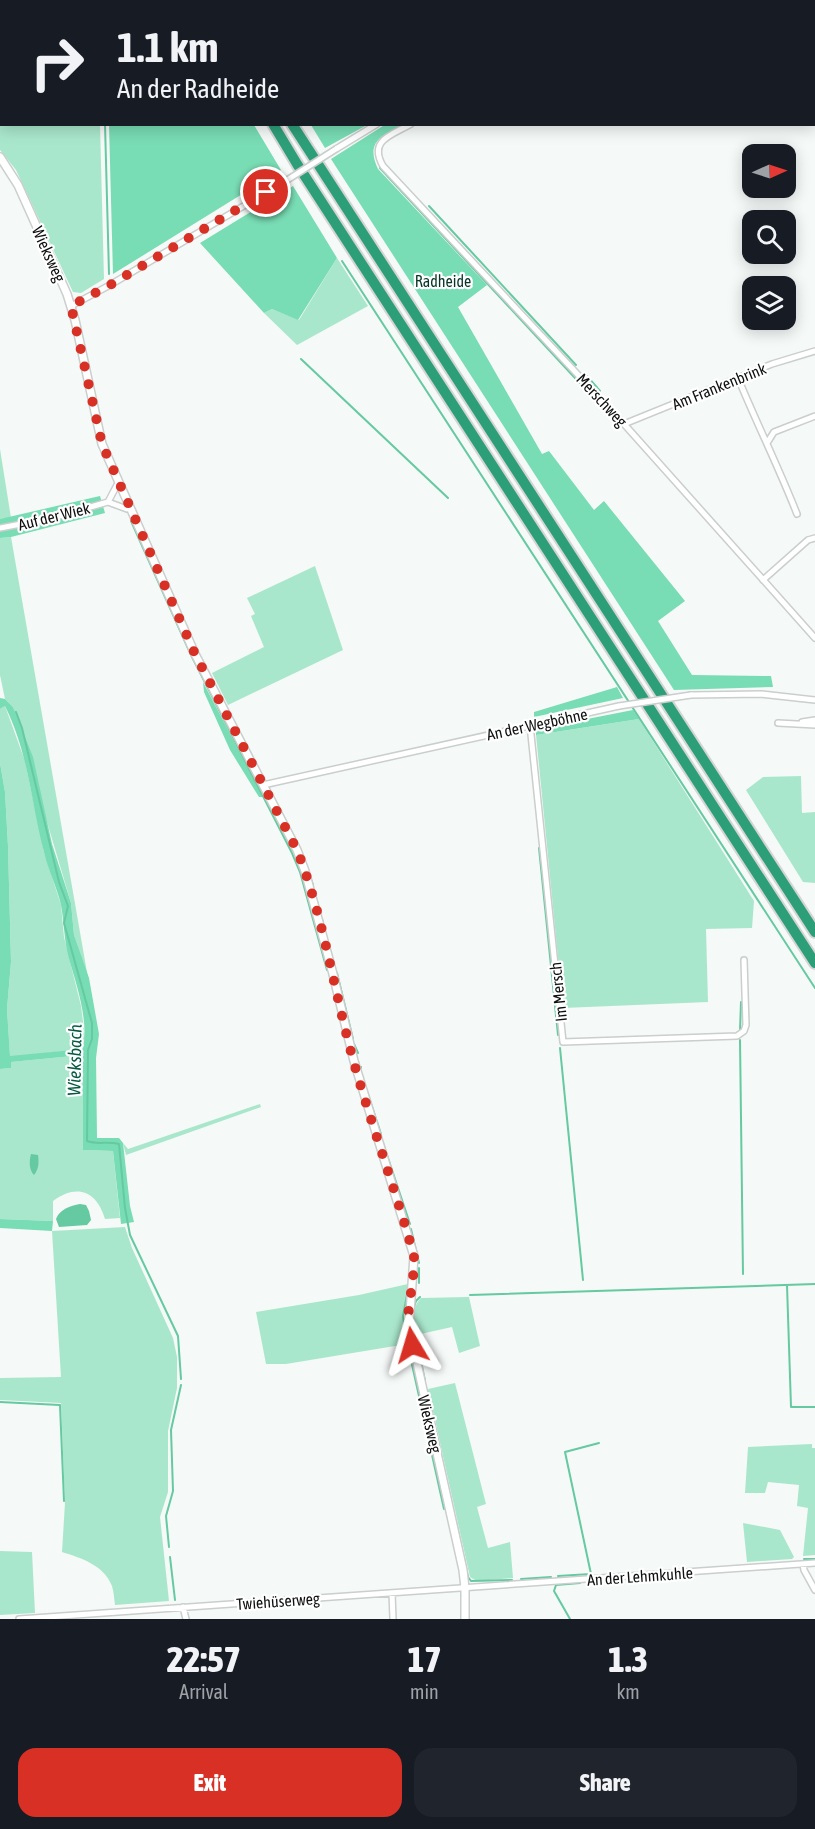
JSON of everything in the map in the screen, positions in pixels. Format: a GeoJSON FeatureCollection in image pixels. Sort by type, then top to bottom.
{"type":"FeatureCollection","features":[{"type":"Feature","properties":{"kind":"highway"},"geometry":{"type":"LineString","coordinates":[[274,126],[815,963]]}},
{"type":"Feature","properties":{"kind":"highway"},"geometry":{"type":"LineString","coordinates":[[293,126],[815,932]]}},
{"type":"Feature","properties":{"kind":"street"},"geometry":{"type":"LineString","coordinates":[[71,306],[284,182],[375,126]]}},
{"type":"Feature","properties":{"kind":"street","name":"Merschweg"},"geometry":{"type":"LineString","coordinates":[[407,126],[383,139],[378,148],[378,157],[383,166],[624,424],[815,638]]}},
{"type":"Feature","properties":{"kind":"street","name":"Wieksweg"},"geometry":{"type":"LineString","coordinates":[[0,157],[18,185],[71,306],[99,434],[130,508],[195,654],[297,850],[305,871],[354,1061],[414,1256],[409,1327],[465,1588],[465,1619]]}},
{"type":"Feature","properties":{"kind":"street","name":"Am Frankenbrink"},"geometry":{"type":"LineString","coordinates":[[624,424],[772,364],[815,351]]}},
{"type":"Feature","properties":{"kind":"street"},"geometry":{"type":"LineString","coordinates":[[738,378],[797,514]]}},
{"type":"Feature","properties":{"kind":"street"},"geometry":{"type":"LineString","coordinates":[[767,443],[774,432],[815,416]]}},
{"type":"Feature","properties":{"kind":"street"},"geometry":{"type":"LineString","coordinates":[[758,426],[774,432]]}},
{"type":"Feature","properties":{"kind":"street","name":"Auf der Wiek"},"geometry":{"type":"LineString","coordinates":[[108,502],[117,485],[120,484]]}},
{"type":"Feature","properties":{"kind":"street","name":"Auf der Wiek"},"geometry":{"type":"LineString","coordinates":[[0,528],[52,518],[108,502],[130,508]]}},
{"type":"Feature","properties":{"kind":"street"},"geometry":{"type":"LineString","coordinates":[[763,580],[808,540],[815,538]]}},
{"type":"Feature","properties":{"kind":"street","name":"An der Wegböhne"},"geometry":{"type":"LineString","coordinates":[[262,785],[619,706],[691,695],[760,694],[815,700]]}},
{"type":"Feature","properties":{"kind":"street"},"geometry":{"type":"LineString","coordinates":[[798,723],[815,720]]}},
{"type":"Feature","properties":{"kind":"street"},"geometry":{"type":"LineString","coordinates":[[778,723],[815,725]]}},
{"type":"Feature","properties":{"kind":"street","name":"Im Mersch"},"geometry":{"type":"LineString","coordinates":[[530,725],[563,1042],[737,1035],[744,1030],[746,1025],[744,960]]}},
{"type":"Feature","properties":{"kind":"street","name":"An der Lehmkuhle"},"geometry":{"type":"LineString","coordinates":[[465,1588],[815,1563]]}},
{"type":"Feature","properties":{"kind":"street"},"geometry":{"type":"LineString","coordinates":[[803,1564],[815,1590]]}},
{"type":"Feature","properties":{"kind":"street","name":"Twiehüserweg"},"geometry":{"type":"LineString","coordinates":[[18,1619],[465,1588]]}},
{"type":"Feature","properties":{"kind":"street"},"geometry":{"type":"LineString","coordinates":[[392,1593],[393,1619]]}},
{"type":"Feature","properties":{"kind":"street"},"geometry":{"type":"LineString","coordinates":[[183,1607],[186,1619]]}},
{"type":"Feature","properties":{"kind":"shaded area"},"geometry":{"type":"Polygon","coordinates":[[[0,126],[100,126],[104,279],[81,293],[73,292],[16,170],[0,150],[0,126]]]}},
{"type":"Feature","properties":{"kind":"shaded area"},"geometry":{"type":"Polygon","coordinates":[[[337,258],[368,306],[297,345],[264,313],[272,309],[299,320],[337,258]]]}},
{"type":"Feature","properties":{"kind":"shaded area"},"geometry":{"type":"Polygon","coordinates":[[[0,449],[11,518],[0,519],[0,449]]]}},
{"type":"Feature","properties":{"kind":"shaded area"},"geometry":{"type":"Polygon","coordinates":[[[11,537],[88,978],[74,935],[71,903],[13,707],[5,699],[0,675],[0,538],[11,537]]]}},
{"type":"Feature","properties":{"kind":"shaded area"},"geometry":{"type":"Polygon","coordinates":[[[315,566],[343,650],[228,705],[212,673],[264,647],[251,616],[255,614],[247,598],[315,566]]]}},
{"type":"Feature","properties":{"kind":"shaded area"},"geometry":{"type":"Polygon","coordinates":[[[5,706],[25,761],[44,852],[61,905],[64,937],[81,1006],[85,1037],[84,1049],[10,1057],[7,1009],[11,962],[8,846],[5,792],[0,763],[0,709],[5,706]]]}},
{"type":"Feature","properties":{"kind":"shaded area"},"geometry":{"type":"Polygon","coordinates":[[[639,719],[754,901],[752,928],[706,929],[708,1002],[563,1008],[536,735],[639,719]]]}},
{"type":"Feature","properties":{"kind":"shaded area"},"geometry":{"type":"Polygon","coordinates":[[[801,776],[802,813],[815,812],[815,883],[803,882],[746,790],[763,777],[801,776]]]}},
{"type":"Feature","properties":{"kind":"shaded area"},"geometry":{"type":"Polygon","coordinates":[[[83,1055],[84,1150],[113,1151],[120,1218],[105,1219],[97,1202],[91,1196],[78,1191],[62,1195],[53,1201],[53,1221],[0,1219],[0,1069],[10,1068],[10,1062],[83,1055]]]}},
{"type":"Feature","properties":{"kind":"shaded area"},"geometry":{"type":"Polygon","coordinates":[[[260,1104],[261,1107],[126,1155],[123,1143],[128,1149],[260,1104]]]}},
{"type":"Feature","properties":{"kind":"shaded area"},"geometry":{"type":"Polygon","coordinates":[[[31,1154],[38,1155],[37,1170],[34,1175],[30,1165],[31,1154]]]}},
{"type":"Feature","properties":{"kind":"shaded area"},"geometry":{"type":"Polygon","coordinates":[[[80,1204],[86,1205],[89,1211],[91,1220],[87,1225],[59,1227],[56,1219],[60,1213],[80,1204]]]}},
{"type":"Feature","properties":{"kind":"shaded area"},"geometry":{"type":"Polygon","coordinates":[[[125,1227],[132,1248],[173,1338],[177,1357],[177,1388],[168,1431],[168,1492],[160,1517],[169,1601],[115,1605],[112,1586],[98,1568],[62,1552],[65,1503],[61,1403],[0,1400],[0,1378],[61,1377],[52,1231],[125,1227]]]}},
{"type":"Feature","properties":{"kind":"shaded area"},"geometry":{"type":"Polygon","coordinates":[[[408,1284],[403,1315],[407,1344],[286,1364],[266,1364],[256,1312],[359,1295],[408,1284]]]}},
{"type":"Feature","properties":{"kind":"shaded area"},"geometry":{"type":"Polygon","coordinates":[[[469,1297],[480,1346],[459,1353],[452,1327],[416,1335],[414,1311],[421,1298],[469,1297]]]}},
{"type":"Feature","properties":{"kind":"shaded area"},"geometry":{"type":"Polygon","coordinates":[[[455,1383],[486,1504],[477,1507],[488,1548],[510,1542],[513,1578],[477,1581],[470,1577],[428,1389],[455,1383]]]}},
{"type":"Feature","properties":{"kind":"shaded area"},"geometry":{"type":"Polygon","coordinates":[[[812,1444],[812,1448],[815,1448],[815,1555],[803,1556],[808,1508],[797,1506],[799,1485],[768,1482],[765,1493],[745,1493],[748,1447],[812,1444]]]}},
{"type":"Feature","properties":{"kind":"shaded area"},"geometry":{"type":"Polygon","coordinates":[[[743,1523],[780,1530],[794,1557],[747,1562],[743,1523]]]}},
{"type":"Feature","properties":{"kind":"shaded area"},"geometry":{"type":"Polygon","coordinates":[[[0,1551],[32,1552],[35,1613],[0,1615],[0,1551]]]}},
{"type":"Feature","properties":{"kind":"green space"},"geometry":{"type":"Polygon","coordinates":[[[109,126],[255,126],[281,170],[113,274],[109,126]]]}},
{"type":"Feature","properties":{"kind":"green space"},"geometry":{"type":"Polygon","coordinates":[[[312,126],[365,126],[325,148],[312,126]]]}},
{"type":"Feature","properties":{"kind":"green space","name":"Radheide"},"geometry":{"type":"Polygon","coordinates":[[[383,126],[401,126],[388,132],[378,141],[373,152],[374,160],[378,169],[487,285],[458,307],[542,454],[549,451],[594,510],[604,501],[685,601],[658,621],[692,675],[771,676],[773,687],[674,690],[331,159],[383,126]]]}},
{"type":"Feature","properties":{"kind":"green space"},"geometry":{"type":"Polygon","coordinates":[[[293,186],[337,258],[298,320],[272,309],[264,313],[200,243],[293,186]]]}},
{"type":"Feature","properties":{"kind":"green space"},"geometry":{"type":"Polygon","coordinates":[[[100,496],[105,513],[0,538],[0,519],[100,496]]]}},
{"type":"Feature","properties":{"kind":"green space"},"geometry":{"type":"Polygon","coordinates":[[[203,682],[263,797],[259,797],[230,750],[204,692],[203,682]]]}},
{"type":"Feature","properties":{"kind":"green space"},"geometry":{"type":"Polygon","coordinates":[[[617,687],[623,698],[534,717],[534,712],[617,687]]]}},
{"type":"Feature","properties":{"kind":"green space"},"geometry":{"type":"Polygon","coordinates":[[[0,698],[5,699],[13,707],[33,757],[52,844],[71,903],[74,935],[89,978],[99,1034],[96,1058],[97,1138],[119,1138],[123,1143],[134,1222],[121,1224],[113,1151],[83,1150],[83,1055],[11,1062],[11,1068],[0,1069],[0,763],[5,792],[8,846],[11,962],[7,1009],[10,1056],[83,1049],[84,1026],[78,990],[67,949],[61,905],[44,852],[29,779],[13,724],[5,706],[0,709],[0,698]]]}},
{"type":"Feature","properties":{"kind":"green space"},"geometry":{"type":"Polygon","coordinates":[[[633,710],[639,719],[536,735],[536,729],[633,710]]]}},
{"type":"Feature","properties":{"kind":"green space"},"geometry":{"type":"Polygon","coordinates":[[[0,1219],[53,1221],[52,1231],[0,1228],[0,1219]]]}},
{"type":"Feature","properties":{"kind":"waterway"},"geometry":{"type":"LineString","coordinates":[[105,126],[109,274]]}},
{"type":"Feature","properties":{"kind":"waterway"},"geometry":{"type":"LineString","coordinates":[[380,168],[613,419]]}},
{"type":"Feature","properties":{"kind":"waterway"},"geometry":{"type":"LineString","coordinates":[[429,206],[576,365]]}},
{"type":"Feature","properties":{"kind":"waterway"},"geometry":{"type":"LineString","coordinates":[[342,261],[815,988]]}},
{"type":"Feature","properties":{"kind":"waterway"},"geometry":{"type":"LineString","coordinates":[[301,359],[448,498]]}},
{"type":"Feature","properties":{"kind":"waterway"},"geometry":{"type":"LineString","coordinates":[[587,376],[600,391]]}},
{"type":"Feature","properties":{"kind":"waterway"},"geometry":{"type":"LineString","coordinates":[[131,521],[191,655],[292,853],[300,872],[327,970]]}},
{"type":"Feature","properties":{"kind":"waterway","name":"Wieksbach"},"geometry":{"type":"LineString","coordinates":[[16,712],[22,728],[59,882],[68,906],[64,923],[92,1023],[92,1039],[88,1050],[87,1141],[119,1144],[130,1235],[178,1336],[181,1379]]}},
{"type":"Feature","properties":{"kind":"waterway"},"geometry":{"type":"LineString","coordinates":[[539,848],[558,1035]]}},
{"type":"Feature","properties":{"kind":"waterway"},"geometry":{"type":"LineString","coordinates":[[300,849],[313,885]]}},
{"type":"Feature","properties":{"kind":"waterway"},"geometry":{"type":"LineString","coordinates":[[315,895],[321,915]]}},
{"type":"Feature","properties":{"kind":"waterway"},"geometry":{"type":"LineString","coordinates":[[322,919],[325,931]]}},
{"type":"Feature","properties":{"kind":"waterway"},"geometry":{"type":"LineString","coordinates":[[327,939],[335,968]]}},
{"type":"Feature","properties":{"kind":"waterway"},"geometry":{"type":"LineString","coordinates":[[337,973],[353,1039]]}},
{"type":"Feature","properties":{"kind":"waterway"},"geometry":{"type":"LineString","coordinates":[[740,1031],[741,1002]]}},
{"type":"Feature","properties":{"kind":"waterway"},"geometry":{"type":"LineString","coordinates":[[740,1040],[743,1274]]}},
{"type":"Feature","properties":{"kind":"waterway"},"geometry":{"type":"LineString","coordinates":[[354,1044],[358,1053]]}},
{"type":"Feature","properties":{"kind":"waterway"},"geometry":{"type":"LineString","coordinates":[[560,1048],[583,1280]]}},
{"type":"Feature","properties":{"kind":"waterway"},"geometry":{"type":"LineString","coordinates":[[361,1067],[360,1070],[381,1134]]}},
{"type":"Feature","properties":{"kind":"waterway"},"geometry":{"type":"LineString","coordinates":[[383,1143],[410,1224]]}},
{"type":"Feature","properties":{"kind":"waterway"},"geometry":{"type":"LineString","coordinates":[[411,1229],[419,1263]]}},
{"type":"Feature","properties":{"kind":"waterway"},"geometry":{"type":"LineString","coordinates":[[419,1268],[419,1283]]}},
{"type":"Feature","properties":{"kind":"waterway"},"geometry":{"type":"LineString","coordinates":[[407,1341],[403,1316],[409,1284]]}},
{"type":"Feature","properties":{"kind":"waterway"},"geometry":{"type":"LineString","coordinates":[[470,1295],[815,1284]]}},
{"type":"Feature","properties":{"kind":"waterway"},"geometry":{"type":"LineString","coordinates":[[787,1285],[791,1407],[815,1407]]}},
{"type":"Feature","properties":{"kind":"waterway"},"geometry":{"type":"LineString","coordinates":[[413,1310],[420,1297]]}},
{"type":"Feature","properties":{"kind":"waterway"},"geometry":{"type":"LineString","coordinates":[[413,1322],[425,1381]]}},
{"type":"Feature","properties":{"kind":"waterway"},"geometry":{"type":"LineString","coordinates":[[409,1351],[444,1509]]}},
{"type":"Feature","properties":{"kind":"waterway","name":"Wieksbach"},"geometry":{"type":"LineString","coordinates":[[169,1547],[166,1516],[173,1491],[171,1430],[181,1385]]}},
{"type":"Feature","properties":{"kind":"waterway"},"geometry":{"type":"LineString","coordinates":[[427,1390],[454,1515]]}},
{"type":"Feature","properties":{"kind":"waterway"},"geometry":{"type":"LineString","coordinates":[[0,1402],[60,1405]]}},
{"type":"Feature","properties":{"kind":"waterway"},"geometry":{"type":"LineString","coordinates":[[60,1405],[64,1501]]}},
{"type":"Feature","properties":{"kind":"waterway"},"geometry":{"type":"LineString","coordinates":[[558,1576],[591,1574],[565,1452],[599,1443]]}},
{"type":"Feature","properties":{"kind":"waterway"},"geometry":{"type":"LineString","coordinates":[[456,1522],[468,1577],[471,1581],[512,1580]]}},
{"type":"Feature","properties":{"kind":"waterway","name":"Wieksbach"},"geometry":{"type":"LineString","coordinates":[[170,1557],[175,1600]]}},
{"type":"Feature","properties":{"kind":"waterway"},"geometry":{"type":"LineString","coordinates":[[804,1559],[815,1559]]}},
{"type":"Feature","properties":{"kind":"waterway"},"geometry":{"type":"LineString","coordinates":[[521,1579],[551,1577]]}},
{"type":"Feature","properties":{"kind":"waterway"},"geometry":{"type":"LineString","coordinates":[[570,1619],[554,1591],[556,1585],[580,1583]]}},
{"type":"Feature","properties":{"kind":"waterway"},"geometry":{"type":"LineString","coordinates":[[469,1596],[469,1619]]}},
{"type":"Feature","properties":{"kind":"route"},"geometry":{"type":"LineString","coordinates":[[266,192],[71,306],[102,444],[195,654],[297,850],[305,871],[354,1061],[414,1256],[408,1316],[412,1345]]}}]}
